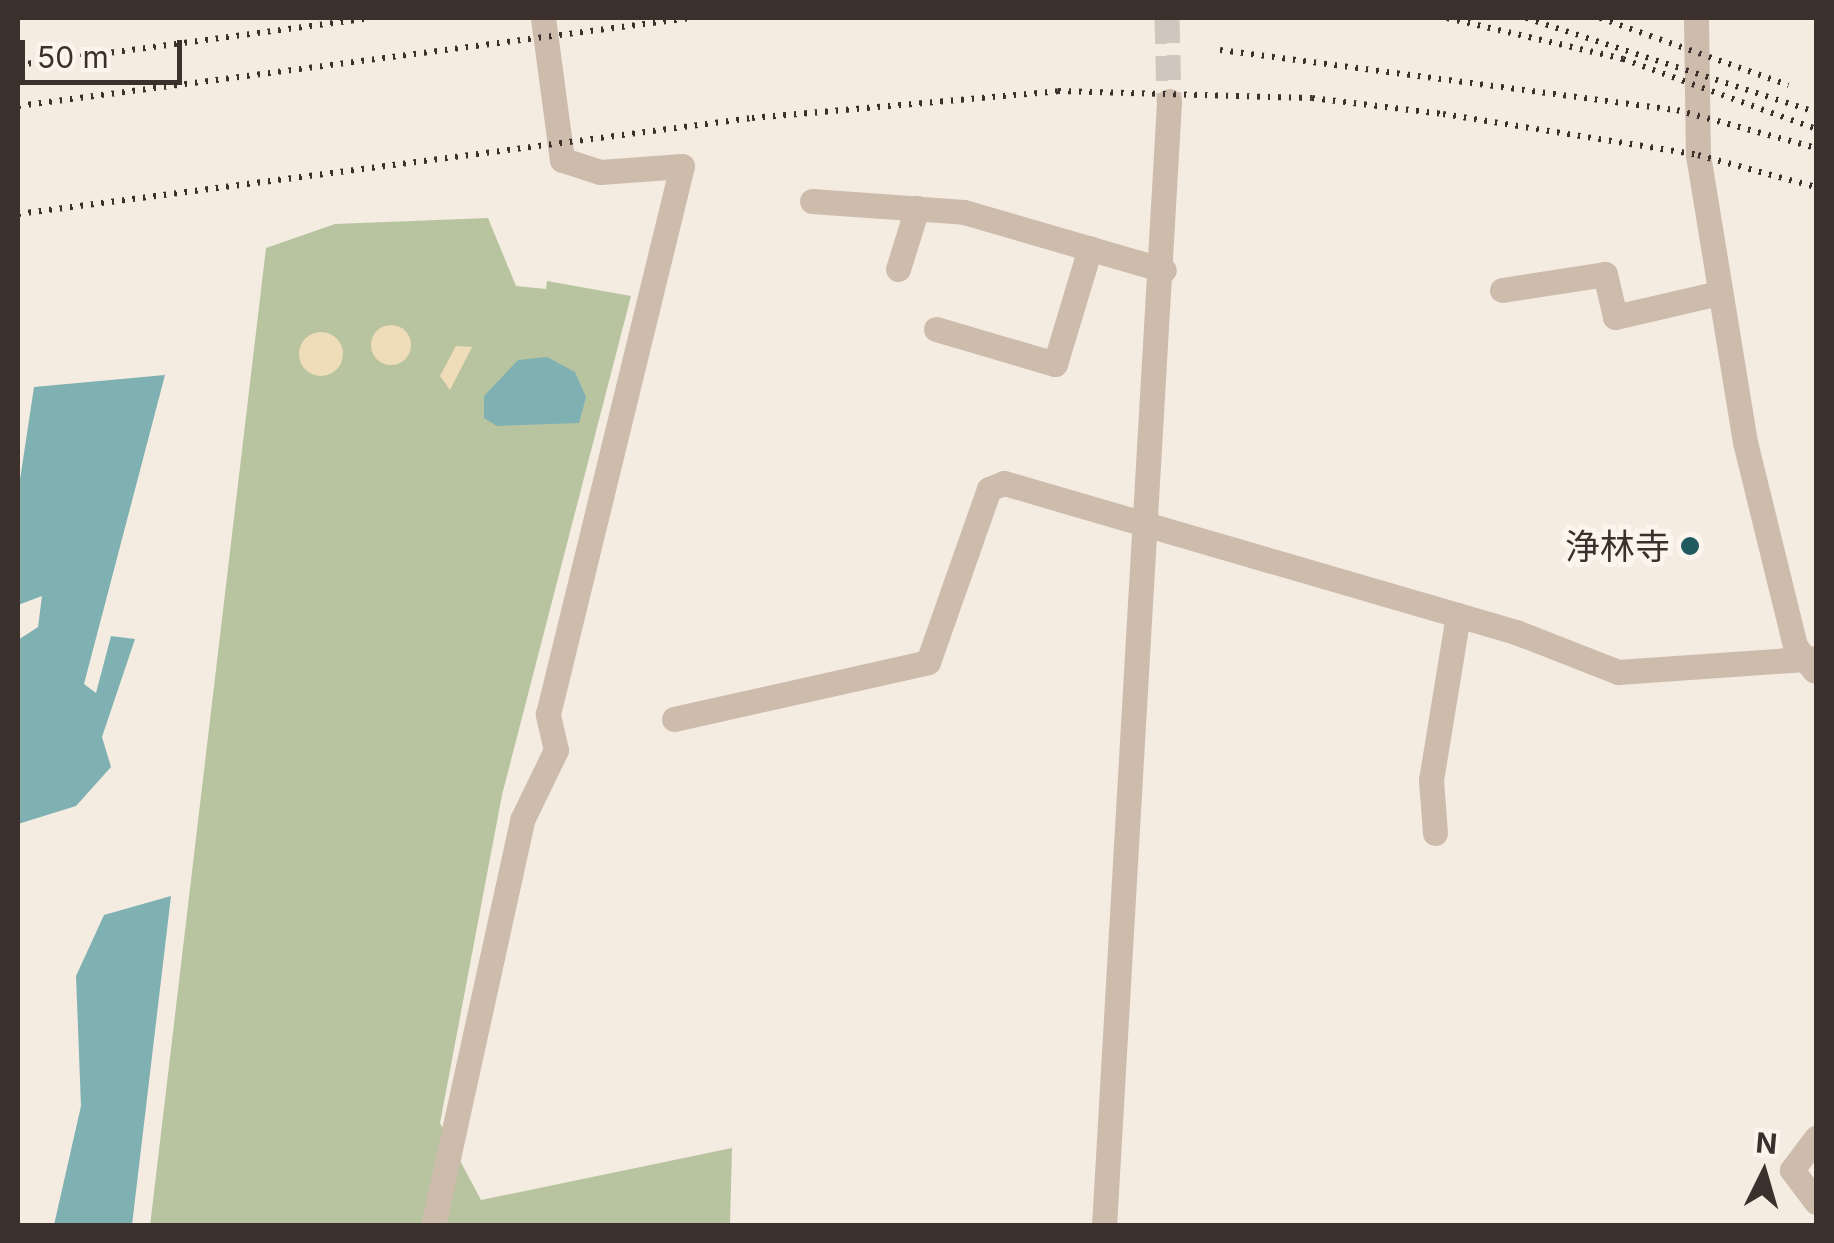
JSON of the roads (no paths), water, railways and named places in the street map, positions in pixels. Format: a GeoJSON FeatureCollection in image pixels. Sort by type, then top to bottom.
{"type":"FeatureCollection","features":[{"type":"Feature","properties":{"kind":"street"},"geometry":{"type":"LineString","coordinates":[[433,1226],[518,838],[556,750],[548,714],[682,166],[600,172],[562,160],[543,18]]}},
{"type":"Feature","properties":{"kind":"street"},"geometry":{"type":"LineString","coordinates":[[1696,18],[1698,155],[1719,293],[1778,589],[1795,646],[1814,664]]}},
{"type":"Feature","properties":{"kind":"street"},"geometry":{"type":"LineString","coordinates":[[1104,1226],[1142,522],[1164,270],[1169,101]]}},
{"type":"Feature","properties":{"kind":"street"},"geometry":{"type":"LineString","coordinates":[[812,201],[917,208],[1090,248],[1164,270]]}},
{"type":"Feature","properties":{"kind":"street"},"geometry":{"type":"LineString","coordinates":[[898,269],[917,208]]}},
{"type":"Feature","properties":{"kind":"street"},"geometry":{"type":"LineString","coordinates":[[936,329],[1055,364],[1090,248]]}},
{"type":"Feature","properties":{"kind":"street"},"geometry":{"type":"LineString","coordinates":[[1502,290],[1605,274],[1615,317],[1719,293]]}},
{"type":"Feature","properties":{"kind":"street"},"geometry":{"type":"LineString","coordinates":[[674,719],[928,662],[988,490],[1004,483],[1458,615],[1637,676],[1814,664]]}},
{"type":"Feature","properties":{"kind":"street"},"geometry":{"type":"LineString","coordinates":[[1435,832],[1431,780],[1458,615]]}},
{"type":"Feature","properties":{"kind":"street"},"geometry":{"type":"LineString","coordinates":[[1816,1138],[1792,1170],[1816,1202]]}},
{"type":"Feature","properties":{"kind":"water"},"geometry":{"type":"Polygon","coordinates":[[[547,357],[575,372],[586,397],[579,423],[497,426],[484,418],[484,396],[518,360],[547,357]]]}},
{"type":"Feature","properties":{"kind":"water"},"geometry":{"type":"Polygon","coordinates":[[[165,375],[84,684],[96,693],[111,636],[135,639],[102,737],[111,767],[76,806],[18,824],[18,640],[38,627],[42,596],[18,605],[18,493],[34,387],[165,375]]]}},
{"type":"Feature","properties":{"kind":"water"},"geometry":{"type":"Polygon","coordinates":[[[171,896],[132,1225],[54,1225],[81,1106],[76,976],[104,915],[171,896]]]}},
{"type":"Feature","properties":{"kind":"tunnel"},"geometry":{"type":"LineString","coordinates":[[1167,18],[1169,101]]}},
{"type":"Feature","properties":{"kind":"railway"},"geometry":{"type":"LineString","coordinates":[[18,65],[371,18]]}},
{"type":"Feature","properties":{"kind":"railway"},"geometry":{"type":"LineString","coordinates":[[18,106],[690,18]]}},
{"type":"Feature","properties":{"kind":"railway"},"geometry":{"type":"LineString","coordinates":[[1447,18],[1623,59],[1816,129]]}},
{"type":"Feature","properties":{"kind":"railway"},"geometry":{"type":"LineString","coordinates":[[1526,18],[1816,112]]}},
{"type":"Feature","properties":{"kind":"railway"},"geometry":{"type":"LineString","coordinates":[[1600,18],[1788,85]]}},
{"type":"Feature","properties":{"kind":"railway"},"geometry":{"type":"LineString","coordinates":[[1220,50],[1677,110],[1816,148]]}},
{"type":"Feature","properties":{"kind":"railway"},"geometry":{"type":"LineString","coordinates":[[18,214],[752,118],[1058,91],[1312,98],[1443,114],[1698,155],[1816,187]]}},
{"type":"Feature","properties":{"kind":"place","name":"浄林寺"},"geometry":{"type":"Point","coordinates":[1690,546]}}]}
